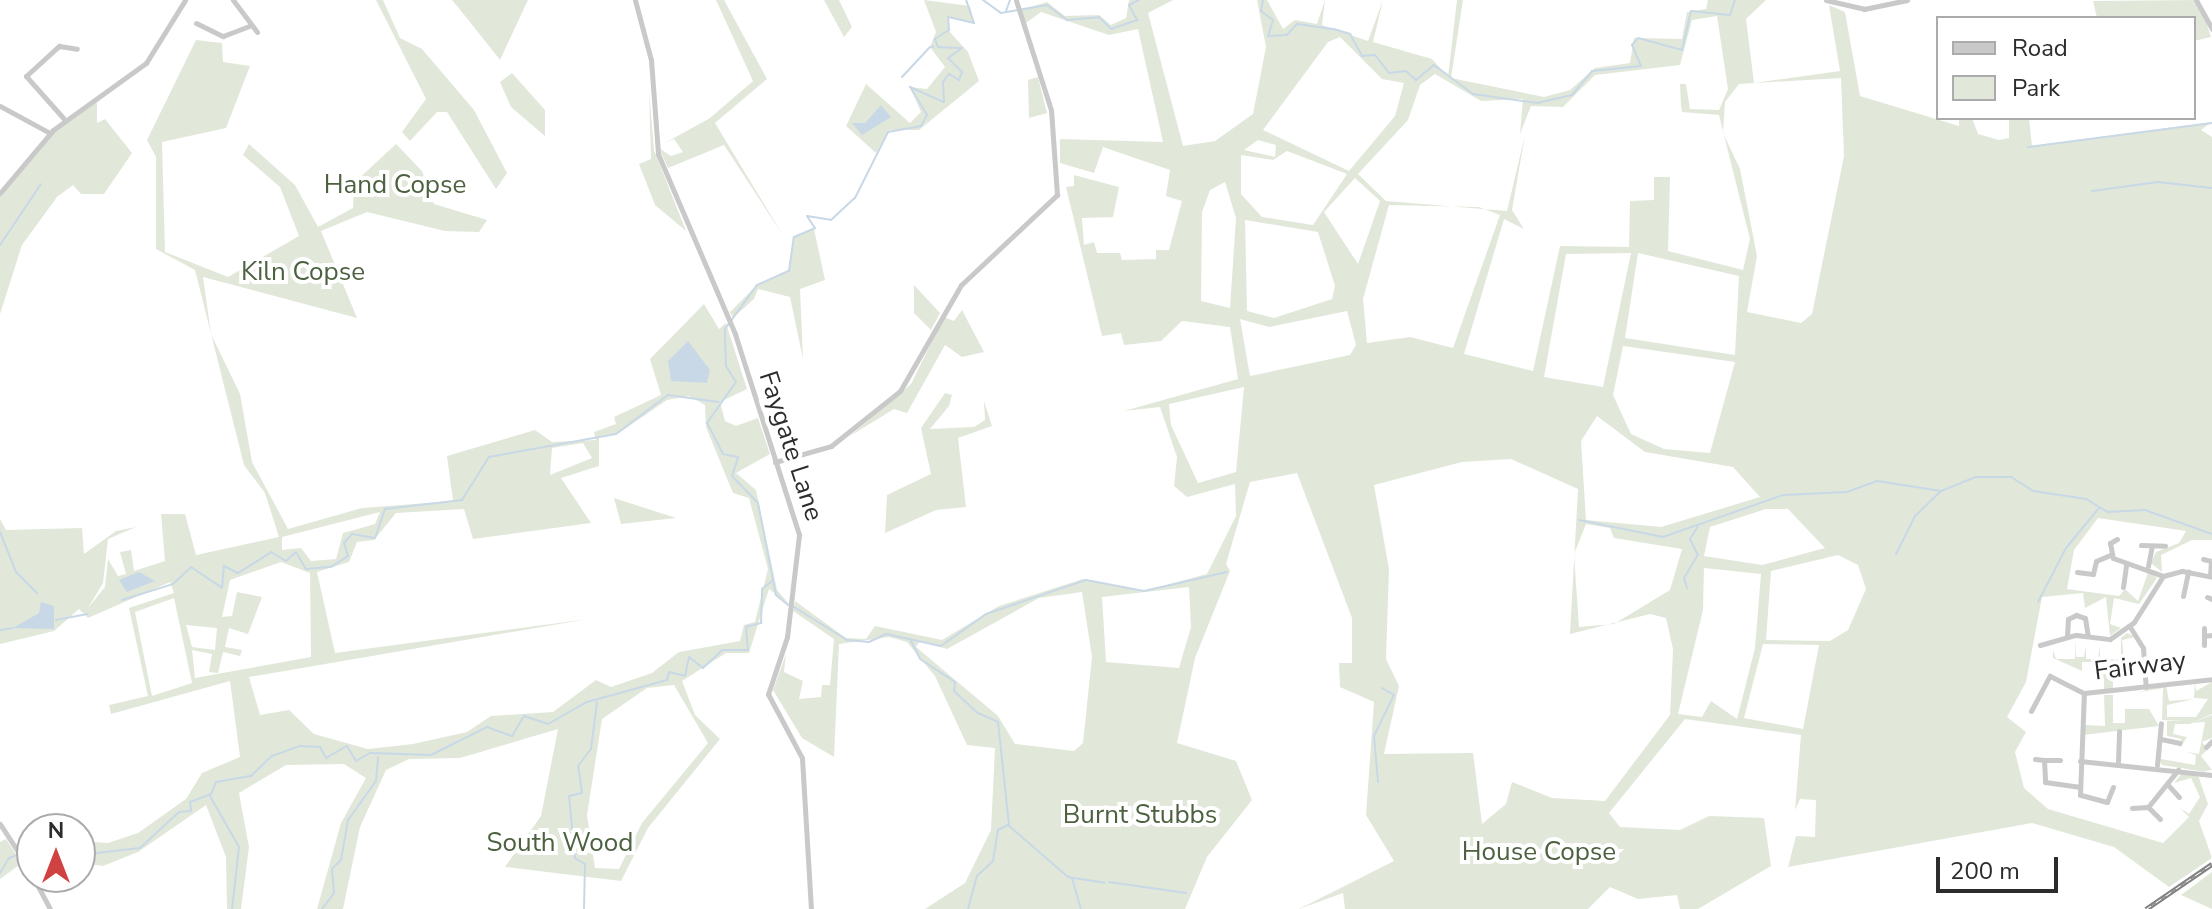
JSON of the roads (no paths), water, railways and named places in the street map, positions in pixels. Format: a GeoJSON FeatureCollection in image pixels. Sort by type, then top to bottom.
{"type":"FeatureCollection","features":[{"type":"Feature","properties":{"kind":"street"},"geometry":{"type":"LineString","coordinates":[[1,188],[65,120],[146,63],[185,0]]}},
{"type":"Feature","properties":{"kind":"street"},"geometry":{"type":"LineString","coordinates":[[233,0],[249,26],[257,32]]}},
{"type":"Feature","properties":{"kind":"street","name":"Faygate Lane"},"geometry":{"type":"LineString","coordinates":[[635,0],[651,60],[657,150],[730,321],[800,538],[792,606],[768,695],[802,758],[811,909]]}},
{"type":"Feature","properties":{"kind":"street"},"geometry":{"type":"LineString","coordinates":[[775,462],[831,446],[900,391],[961,285],[1057,195],[1051,110],[1016,0]]}},
{"type":"Feature","properties":{"kind":"street"},"geometry":{"type":"LineString","coordinates":[[1826,0],[1864,9],[1907,0]]}},
{"type":"Feature","properties":{"kind":"street"},"geometry":{"type":"LineString","coordinates":[[2196,0],[2212,29]]}},
{"type":"Feature","properties":{"kind":"street"},"geometry":{"type":"LineString","coordinates":[[196,23],[227,36],[249,26]]}},
{"type":"Feature","properties":{"kind":"street"},"geometry":{"type":"LineString","coordinates":[[65,120],[26,78],[68,44],[70,35]]}},
{"type":"Feature","properties":{"kind":"street"},"geometry":{"type":"LineString","coordinates":[[68,44],[77,49]]}},
{"type":"Feature","properties":{"kind":"street"},"geometry":{"type":"LineString","coordinates":[[0,106],[50,133]]}},
{"type":"Feature","properties":{"kind":"street"},"geometry":{"type":"LineString","coordinates":[[2077,572],[2095,575],[2096,561],[2110,555],[2117,539]]}},
{"type":"Feature","properties":{"kind":"street"},"geometry":{"type":"LineString","coordinates":[[2141,545],[2165,546]]}},
{"type":"Feature","properties":{"kind":"street"},"geometry":{"type":"LineString","coordinates":[[2148,566],[2152,546]]}},
{"type":"Feature","properties":{"kind":"street"},"geometry":{"type":"LineString","coordinates":[[2110,555],[2126,565],[2148,566],[2163,576],[2188,572],[2211,577],[2212,562],[2203,559]]}},
{"type":"Feature","properties":{"kind":"street"},"geometry":{"type":"LineString","coordinates":[[2126,565],[2126,582]]}},
{"type":"Feature","properties":{"kind":"street"},"geometry":{"type":"LineString","coordinates":[[2183,596],[2188,572]]}},
{"type":"Feature","properties":{"kind":"street"},"geometry":{"type":"LineString","coordinates":[[2040,645],[2067,637],[2110,639],[2130,627],[2163,576]]}},
{"type":"Feature","properties":{"kind":"street"},"geometry":{"type":"LineString","coordinates":[[2067,637],[2068,619],[2080,615],[2088,636]]}},
{"type":"Feature","properties":{"kind":"street"},"geometry":{"type":"LineString","coordinates":[[2130,627],[2145,653],[2146,687]]}},
{"type":"Feature","properties":{"kind":"street"},"geometry":{"type":"LineString","coordinates":[[2204,628],[2204,645]]}},
{"type":"Feature","properties":{"kind":"street"},"geometry":{"type":"LineString","coordinates":[[2204,636],[2212,635]]}},
{"type":"Feature","properties":{"kind":"street"},"geometry":{"type":"LineString","coordinates":[[2031,711],[2050,676],[2084,693]]}},
{"type":"Feature","properties":{"kind":"street","name":"Fairway"},"geometry":{"type":"LineString","coordinates":[[2079,787],[2084,693],[2212,679]]}},
{"type":"Feature","properties":{"kind":"street"},"geometry":{"type":"LineString","coordinates":[[2157,765],[2161,723]]}},
{"type":"Feature","properties":{"kind":"street"},"geometry":{"type":"LineString","coordinates":[[2117,734],[2118,762]]}},
{"type":"Feature","properties":{"kind":"street"},"geometry":{"type":"LineString","coordinates":[[2161,739],[2180,743]]}},
{"type":"Feature","properties":{"kind":"street"},"geometry":{"type":"LineString","coordinates":[[2206,747],[2212,741]]}},
{"type":"Feature","properties":{"kind":"street"},"geometry":{"type":"LineString","coordinates":[[2035,759],[2060,760]]}},
{"type":"Feature","properties":{"kind":"street"},"geometry":{"type":"LineString","coordinates":[[2044,760],[2046,784],[2079,787],[2084,800],[2107,802],[2113,787]]}},
{"type":"Feature","properties":{"kind":"street"},"geometry":{"type":"LineString","coordinates":[[2080,761],[2157,765],[2212,775]]}},
{"type":"Feature","properties":{"kind":"street"},"geometry":{"type":"LineString","coordinates":[[2132,808],[2148,807],[2169,786],[2178,770]]}},
{"type":"Feature","properties":{"kind":"street"},"geometry":{"type":"LineString","coordinates":[[2169,786],[2179,797]]}},
{"type":"Feature","properties":{"kind":"street"},"geometry":{"type":"LineString","coordinates":[[2148,807],[2160,819]]}},
{"type":"Feature","properties":{"kind":"street"},"geometry":{"type":"LineString","coordinates":[[0,824],[16,845]]}},
{"type":"Feature","properties":{"kind":"water"},"geometry":{"type":"Polygon","coordinates":[[[881,105],[891,117],[862,135],[852,123],[865,123],[881,105]]]}},
{"type":"Feature","properties":{"kind":"water"},"geometry":{"type":"Polygon","coordinates":[[[688,341],[710,370],[707,383],[671,381],[668,361],[688,341]]]}},
{"type":"Feature","properties":{"kind":"water"},"geometry":{"type":"Polygon","coordinates":[[[139,572],[155,581],[127,592],[119,580],[139,572]]]}},
{"type":"Feature","properties":{"kind":"water"},"geometry":{"type":"Polygon","coordinates":[[[41,602],[54,606],[54,629],[13,628],[39,613],[41,602]]]}},
{"type":"Feature","properties":{"kind":"waterway"},"geometry":{"type":"LineString","coordinates":[[788,605],[776,595],[758,503],[732,476],[738,457],[723,454],[707,423],[736,382],[726,366],[725,329],[757,285],[789,271],[794,237],[815,228],[807,216],[831,220],[855,198],[888,132],[921,126],[927,115],[910,87],[944,102],[943,82],[949,74],[959,80],[962,72],[948,58],[962,48],[938,47],[935,39],[949,30],[948,17],[974,23],[966,0]]}},
{"type":"Feature","properties":{"kind":"waterway"},"geometry":{"type":"LineString","coordinates":[[983,0],[1001,13],[1047,5],[1067,20],[1099,17],[1111,29],[1137,20],[1129,5],[1139,0]]}},
{"type":"Feature","properties":{"kind":"waterway"},"geometry":{"type":"LineString","coordinates":[[1006,11],[1010,0]]}},
{"type":"Feature","properties":{"kind":"waterway"},"geometry":{"type":"LineString","coordinates":[[1263,0],[1261,11],[1273,20],[1268,36],[1287,35],[1297,24],[1334,29],[1350,34],[1362,56],[1375,55],[1389,73],[1406,71],[1416,80],[1434,65],[1473,94],[1537,103],[1572,95],[1592,71],[1641,66],[1632,45],[1638,38],[1682,50],[1691,11],[1730,15],[1735,0]]}},
{"type":"Feature","properties":{"kind":"waterway"},"geometry":{"type":"LineString","coordinates":[[902,77],[930,47]]}},
{"type":"Feature","properties":{"kind":"waterway"},"geometry":{"type":"LineString","coordinates":[[2028,147],[2212,123]]}},
{"type":"Feature","properties":{"kind":"waterway"},"geometry":{"type":"LineString","coordinates":[[2092,191],[2158,182],[2212,188]]}},
{"type":"Feature","properties":{"kind":"waterway"},"geometry":{"type":"LineString","coordinates":[[0,245],[41,184]]}},
{"type":"Feature","properties":{"kind":"waterway"},"geometry":{"type":"LineString","coordinates":[[122,600],[173,584],[191,567],[222,588],[224,566],[238,573],[271,552],[286,561],[296,552],[306,569],[331,567],[348,556],[344,543],[352,534],[375,538],[385,509],[462,500],[489,457],[616,434],[668,395],[719,402]]}},
{"type":"Feature","properties":{"kind":"waterway"},"geometry":{"type":"LineString","coordinates":[[1579,520],[1663,537],[1783,495],[1847,492],[1877,481],[1941,491],[1975,477],[2011,477],[2033,491],[2086,499],[2108,512],[2145,510],[2212,534]]}},
{"type":"Feature","properties":{"kind":"waterway"},"geometry":{"type":"LineString","coordinates":[[1896,554],[1915,516],[1940,492]]}},
{"type":"Feature","properties":{"kind":"waterway"},"geometry":{"type":"LineString","coordinates":[[2038,602],[2066,548],[2099,508]]}},
{"type":"Feature","properties":{"kind":"waterway"},"geometry":{"type":"LineString","coordinates":[[1687,588],[1684,578],[1698,555],[1690,539],[1698,526]]}},
{"type":"Feature","properties":{"kind":"waterway"},"geometry":{"type":"LineString","coordinates":[[0,532],[16,572],[37,593]]}},
{"type":"Feature","properties":{"kind":"waterway"},"geometry":{"type":"LineString","coordinates":[[794,607],[847,640],[869,642],[886,634],[941,646],[986,614],[1086,580],[1144,591],[1227,572]]}},
{"type":"Feature","properties":{"kind":"waterway"},"geometry":{"type":"LineString","coordinates":[[96,853],[140,848],[179,812],[191,811],[190,802],[211,794],[216,782],[251,776],[272,756],[299,746],[320,747],[326,758],[347,746],[356,761],[370,753],[431,755],[487,727],[512,736],[524,716],[548,724],[587,702],[667,680],[669,672],[685,676],[689,657],[703,668],[722,650],[748,650],[746,627],[761,623],[762,589],[773,580]]}},
{"type":"Feature","properties":{"kind":"waterway"},"geometry":{"type":"LineString","coordinates":[[56,620],[87,614]]}},
{"type":"Feature","properties":{"kind":"waterway"},"geometry":{"type":"LineString","coordinates":[[0,630],[13,628]]}},
{"type":"Feature","properties":{"kind":"waterway"},"geometry":{"type":"LineString","coordinates":[[911,641],[920,659],[955,682],[954,691],[978,713],[998,722],[1009,825]]}},
{"type":"Feature","properties":{"kind":"waterway"},"geometry":{"type":"LineString","coordinates":[[1378,782],[1374,736],[1394,695],[1382,688]]}},
{"type":"Feature","properties":{"kind":"waterway"},"geometry":{"type":"LineString","coordinates":[[584,909],[585,864],[575,858],[569,796],[582,793],[578,766],[591,749],[597,702]]}},
{"type":"Feature","properties":{"kind":"waterway"},"geometry":{"type":"LineString","coordinates":[[322,909],[334,893],[332,869],[341,860],[348,820],[376,781],[378,757]]}},
{"type":"Feature","properties":{"kind":"waterway"},"geometry":{"type":"LineString","coordinates":[[210,796],[239,847],[232,909]]}},
{"type":"Feature","properties":{"kind":"waterway"},"geometry":{"type":"LineString","coordinates":[[968,909],[977,876],[993,861],[998,830],[1008,825]]}},
{"type":"Feature","properties":{"kind":"waterway"},"geometry":{"type":"LineString","coordinates":[[1009,826],[1068,877],[1105,883]]}},
{"type":"Feature","properties":{"kind":"waterway"},"geometry":{"type":"LineString","coordinates":[[0,873],[9,858],[16,855]]}},
{"type":"Feature","properties":{"kind":"waterway"},"geometry":{"type":"LineString","coordinates":[[1072,878],[1081,909]]}},
{"type":"Feature","properties":{"kind":"waterway"},"geometry":{"type":"LineString","coordinates":[[1109,882],[1186,893]]}},
{"type":"Feature","properties":{"kind":"railway"},"geometry":{"type":"LineString","coordinates":[[2146,909],[2212,864]]}},
{"type":"Feature","properties":{"kind":"park label","name":"Hand Copse"},"geometry":{"type":"Point","coordinates":[395,185]}},
{"type":"Feature","properties":{"kind":"park label","name":"Kiln Copse"},"geometry":{"type":"Point","coordinates":[303,272]}},
{"type":"Feature","properties":{"kind":"park label","name":"Burnt Stubbs"},"geometry":{"type":"Point","coordinates":[1140,815]}},
{"type":"Feature","properties":{"kind":"park label","name":"South Wood"},"geometry":{"type":"Point","coordinates":[560,843]}},
{"type":"Feature","properties":{"kind":"park label","name":"House Copse"},"geometry":{"type":"Point","coordinates":[1539,852]}}]}
